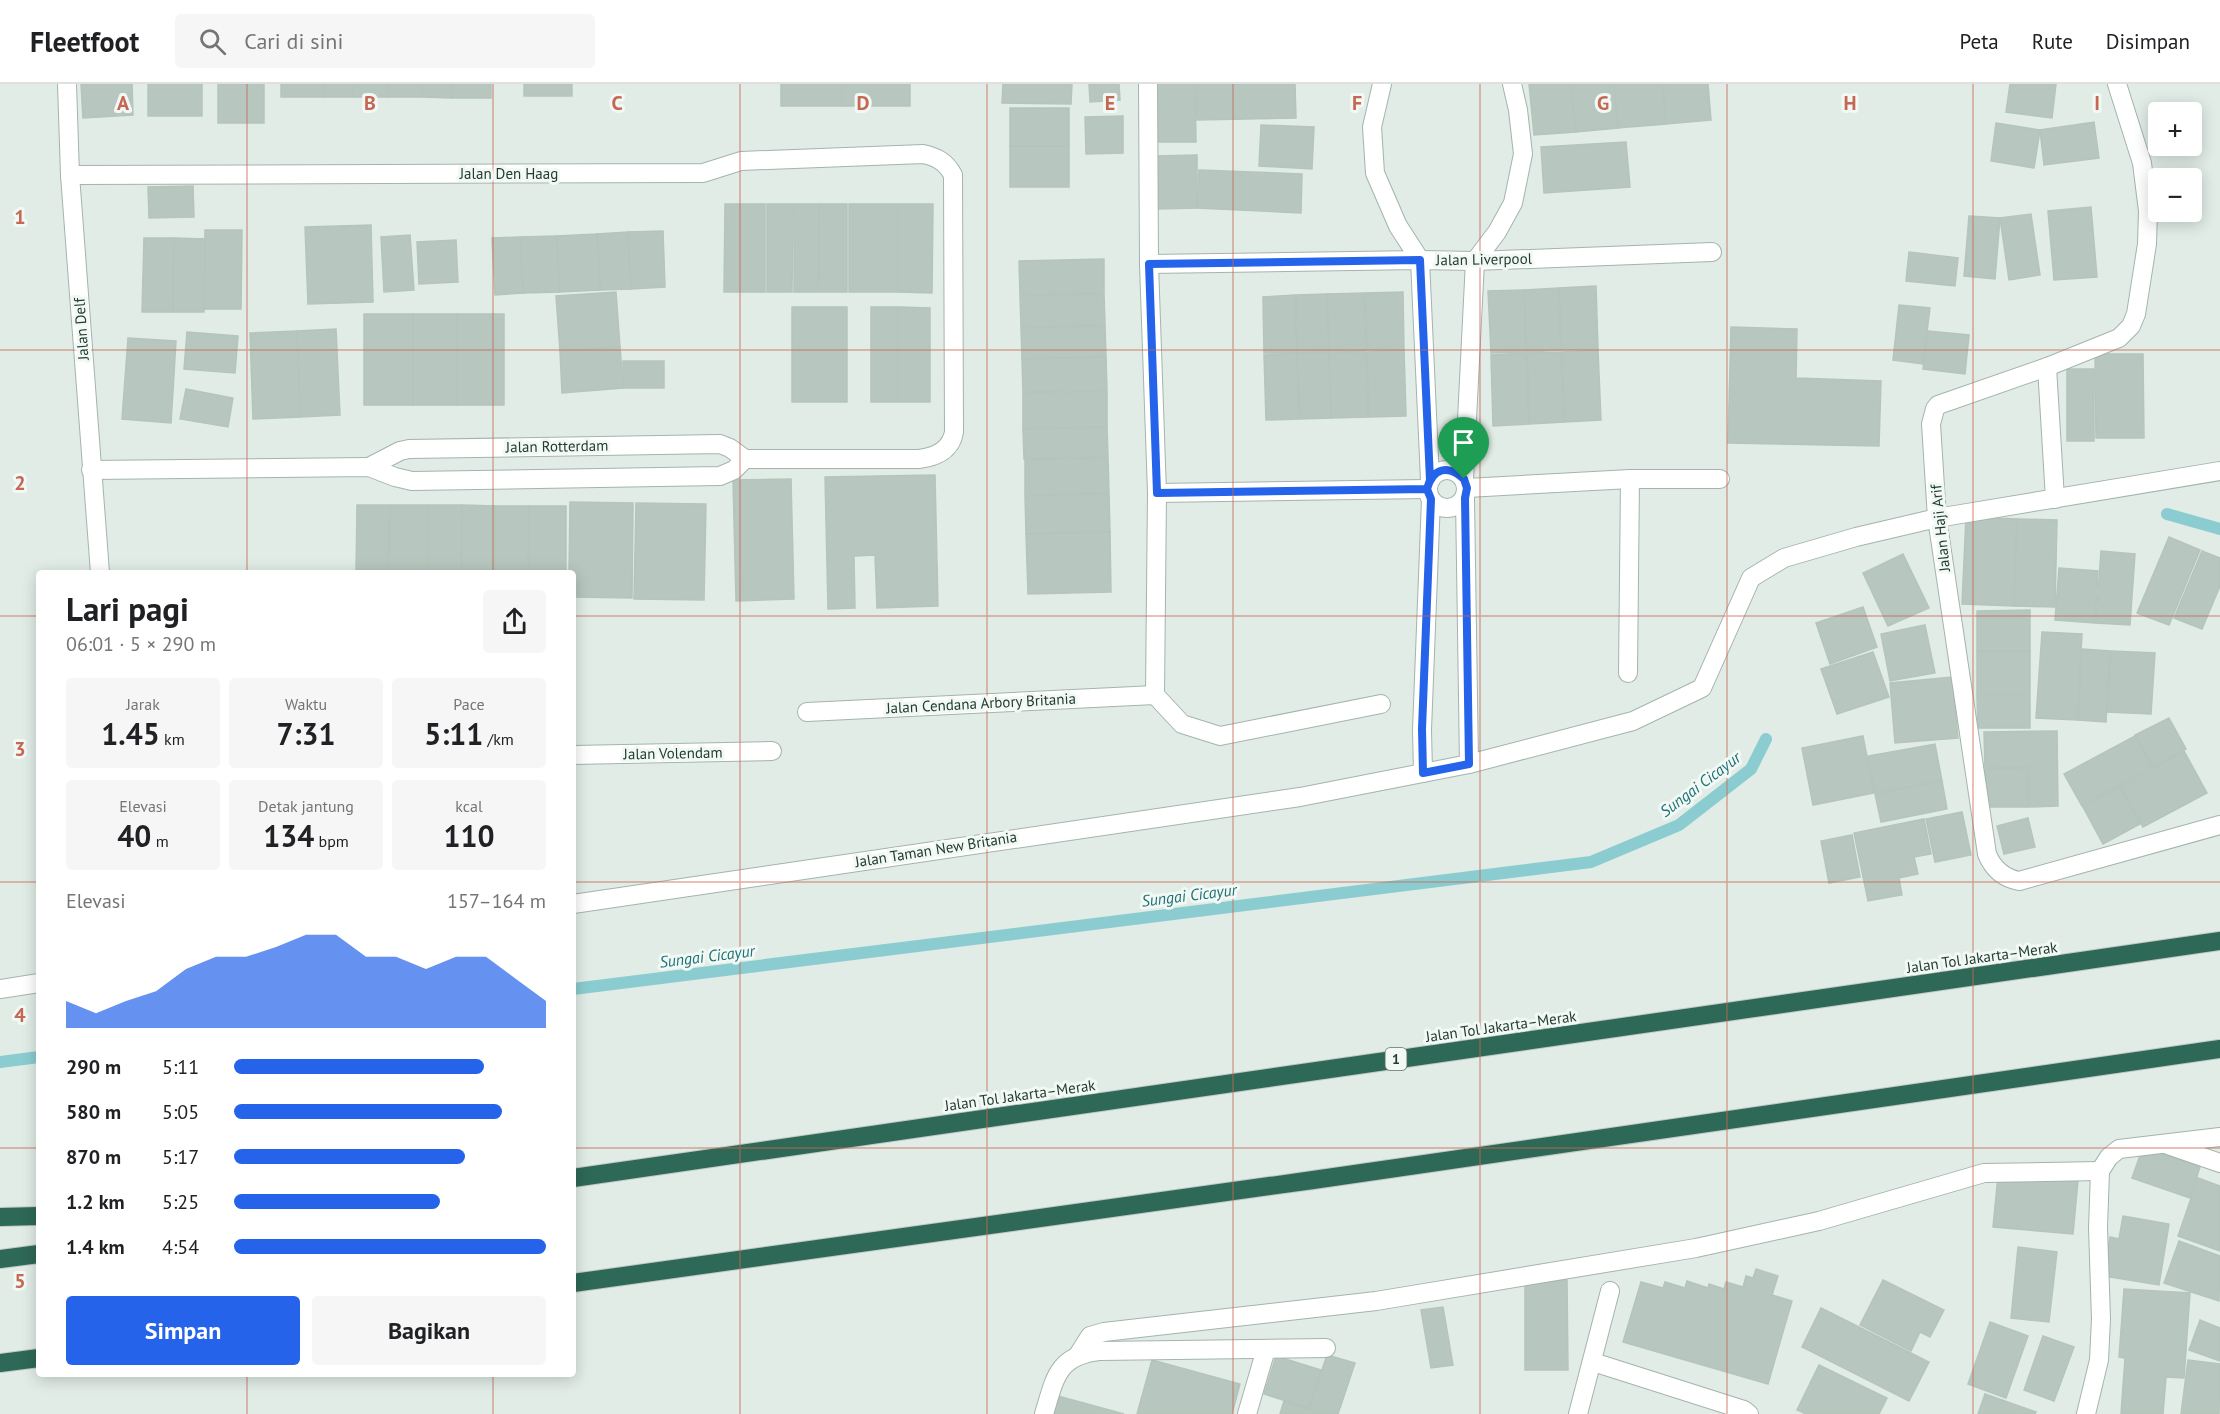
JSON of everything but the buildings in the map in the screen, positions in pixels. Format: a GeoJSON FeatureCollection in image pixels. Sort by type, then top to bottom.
{"type":"FeatureCollection","features":[{"type":"Feature","properties":{"kind":"highway","name":"Jalan Tol Jakarta–Merak"},"geometry":{"type":"LineString","coordinates":[[576,1178],[2220,941]]}},
{"type":"Feature","properties":{"kind":"highway"},"geometry":{"type":"LineString","coordinates":[[576,1283],[1313,1180],[2220,1048]]}},
{"type":"Feature","properties":{"kind":"highway"},"geometry":{"type":"LineString","coordinates":[[0,1217],[36,1216]]}},
{"type":"Feature","properties":{"kind":"highway"},"geometry":{"type":"LineString","coordinates":[[0,1259],[36,1254]]}},
{"type":"Feature","properties":{"kind":"highway"},"geometry":{"type":"LineString","coordinates":[[0,1363],[36,1358]]}},
{"type":"Feature","properties":{"kind":"street","name":"Jalan Delf"},"geometry":{"type":"LineString","coordinates":[[67,84],[70,175],[100,570]]}},
{"type":"Feature","properties":{"kind":"street"},"geometry":{"type":"LineString","coordinates":[[1148,84],[1149,264],[1157,493],[1155,695],[1182,724],[1220,736],[1381,704]]}},
{"type":"Feature","properties":{"kind":"street"},"geometry":{"type":"LineString","coordinates":[[1382,84],[1372,127],[1375,173],[1398,226],[1420,260],[1429,489],[1422,729],[1423,773]]}},
{"type":"Feature","properties":{"kind":"street"},"geometry":{"type":"LineString","coordinates":[[1469,764],[1465,488],[1475,261],[1497,232],[1514,203],[1523,154],[1518,110],[1512,84]]}},
{"type":"Feature","properties":{"kind":"street","name":"Jalan Haji Arif"},"geometry":{"type":"LineString","coordinates":[[2117,84],[2142,163],[2148,211],[2136,314],[2131,326],[2119,338],[2047,367],[1938,405],[1931,424],[1936,518],[1986,854],[1990,862],[2007,879],[2019,880],[2220,825]]}},
{"type":"Feature","properties":{"kind":"street","name":"Jalan Den Haag"},"geometry":{"type":"LineString","coordinates":[[70,175],[703,173],[741,161],[923,154],[944,162],[953,175],[954,432],[951,444],[930,458],[919,459],[745,459]]}},
{"type":"Feature","properties":{"kind":"street","name":"Jalan Liverpool"},"geometry":{"type":"LineString","coordinates":[[1149,264],[1475,261],[1712,252]]}},
{"type":"Feature","properties":{"kind":"street"},"geometry":{"type":"LineString","coordinates":[[2047,367],[2055,499]]}},
{"type":"Feature","properties":{"kind":"street","name":"Jalan Rotterdam"},"geometry":{"type":"LineString","coordinates":[[91,470],[369,467],[395,477],[412,480],[720,476],[734,470],[745,459],[720,444],[420,449],[400,451],[369,467]]}},
{"type":"Feature","properties":{"kind":"street"},"geometry":{"type":"LineString","coordinates":[[1429,489],[1437,472],[1446,469],[1456,472],[1465,488]]}},
{"type":"Feature","properties":{"kind":"street","name":"Jalan Taman New Britania"},"geometry":{"type":"LineString","coordinates":[[576,904],[1300,796],[1469,764],[1633,721],[1702,688],[1751,578],[1784,558],[1856,537],[1936,518],[2220,471]]}},
{"type":"Feature","properties":{"kind":"street"},"geometry":{"type":"LineString","coordinates":[[1465,488],[1630,479],[1720,479]]}},
{"type":"Feature","properties":{"kind":"street"},"geometry":{"type":"LineString","coordinates":[[1628,673],[1630,479]]}},
{"type":"Feature","properties":{"kind":"street"},"geometry":{"type":"LineString","coordinates":[[1429,489],[1438,506],[1448,508],[1458,505],[1465,488]]}},
{"type":"Feature","properties":{"kind":"street"},"geometry":{"type":"LineString","coordinates":[[1157,493],[1429,489]]}},
{"type":"Feature","properties":{"kind":"street","name":"Jalan Cendana Arbory Britania"},"geometry":{"type":"LineString","coordinates":[[807,712],[1155,695]]}},
{"type":"Feature","properties":{"kind":"street","name":"Jalan Volendam"},"geometry":{"type":"LineString","coordinates":[[576,755],[772,751]]}},
{"type":"Feature","properties":{"kind":"street"},"geometry":{"type":"LineString","coordinates":[[0,989],[36,983]]}},
{"type":"Feature","properties":{"kind":"street"},"geometry":{"type":"LineString","coordinates":[[2086,1414],[2099,1360],[2100,1171],[2109,1157],[2119,1149],[2220,1137]]}},
{"type":"Feature","properties":{"kind":"street"},"geometry":{"type":"LineString","coordinates":[[2164,1143],[2220,1163]]}},
{"type":"Feature","properties":{"kind":"street"},"geometry":{"type":"LineString","coordinates":[[1044,1414],[1056,1377],[1066,1363],[1078,1354],[1090,1336],[1104,1332],[1376,1301],[1696,1248],[1819,1221],[1984,1173],[2100,1171]]}},
{"type":"Feature","properties":{"kind":"street"},"geometry":{"type":"LineString","coordinates":[[1578,1414],[1610,1291]]}},
{"type":"Feature","properties":{"kind":"street"},"geometry":{"type":"LineString","coordinates":[[1078,1354],[1099,1351],[1326,1348]]}},
{"type":"Feature","properties":{"kind":"street"},"geometry":{"type":"LineString","coordinates":[[1247,1414],[1266,1349]]}},
{"type":"Feature","properties":{"kind":"street"},"geometry":{"type":"LineString","coordinates":[[1593,1362],[1744,1410],[1749,1414]]}},
{"type":"Feature","properties":{"kind":"waterway","name":"Sungai Cicayur"},"geometry":{"type":"LineString","coordinates":[[2167,514],[2220,529]]}},
{"type":"Feature","properties":{"kind":"waterway","name":"Sungai Cicayur"},"geometry":{"type":"LineString","coordinates":[[576,989],[1591,862],[1679,825],[1751,769],[1766,739]]}},
{"type":"Feature","properties":{"kind":"waterway","name":"Sungai Cicayur"},"geometry":{"type":"LineString","coordinates":[[0,1062],[36,1057]]}},
{"type":"Feature","properties":{"kind":"route"},"geometry":{"type":"LineString","coordinates":[[1464,479],[1456,472],[1446,469],[1437,472],[1430,480],[1427,489],[1157,493],[1149,264],[1420,260],[1430,480],[1427,489],[1431,499],[1422,729],[1423,773],[1469,764],[1465,498],[1467,488],[1464,479]]}}]}
